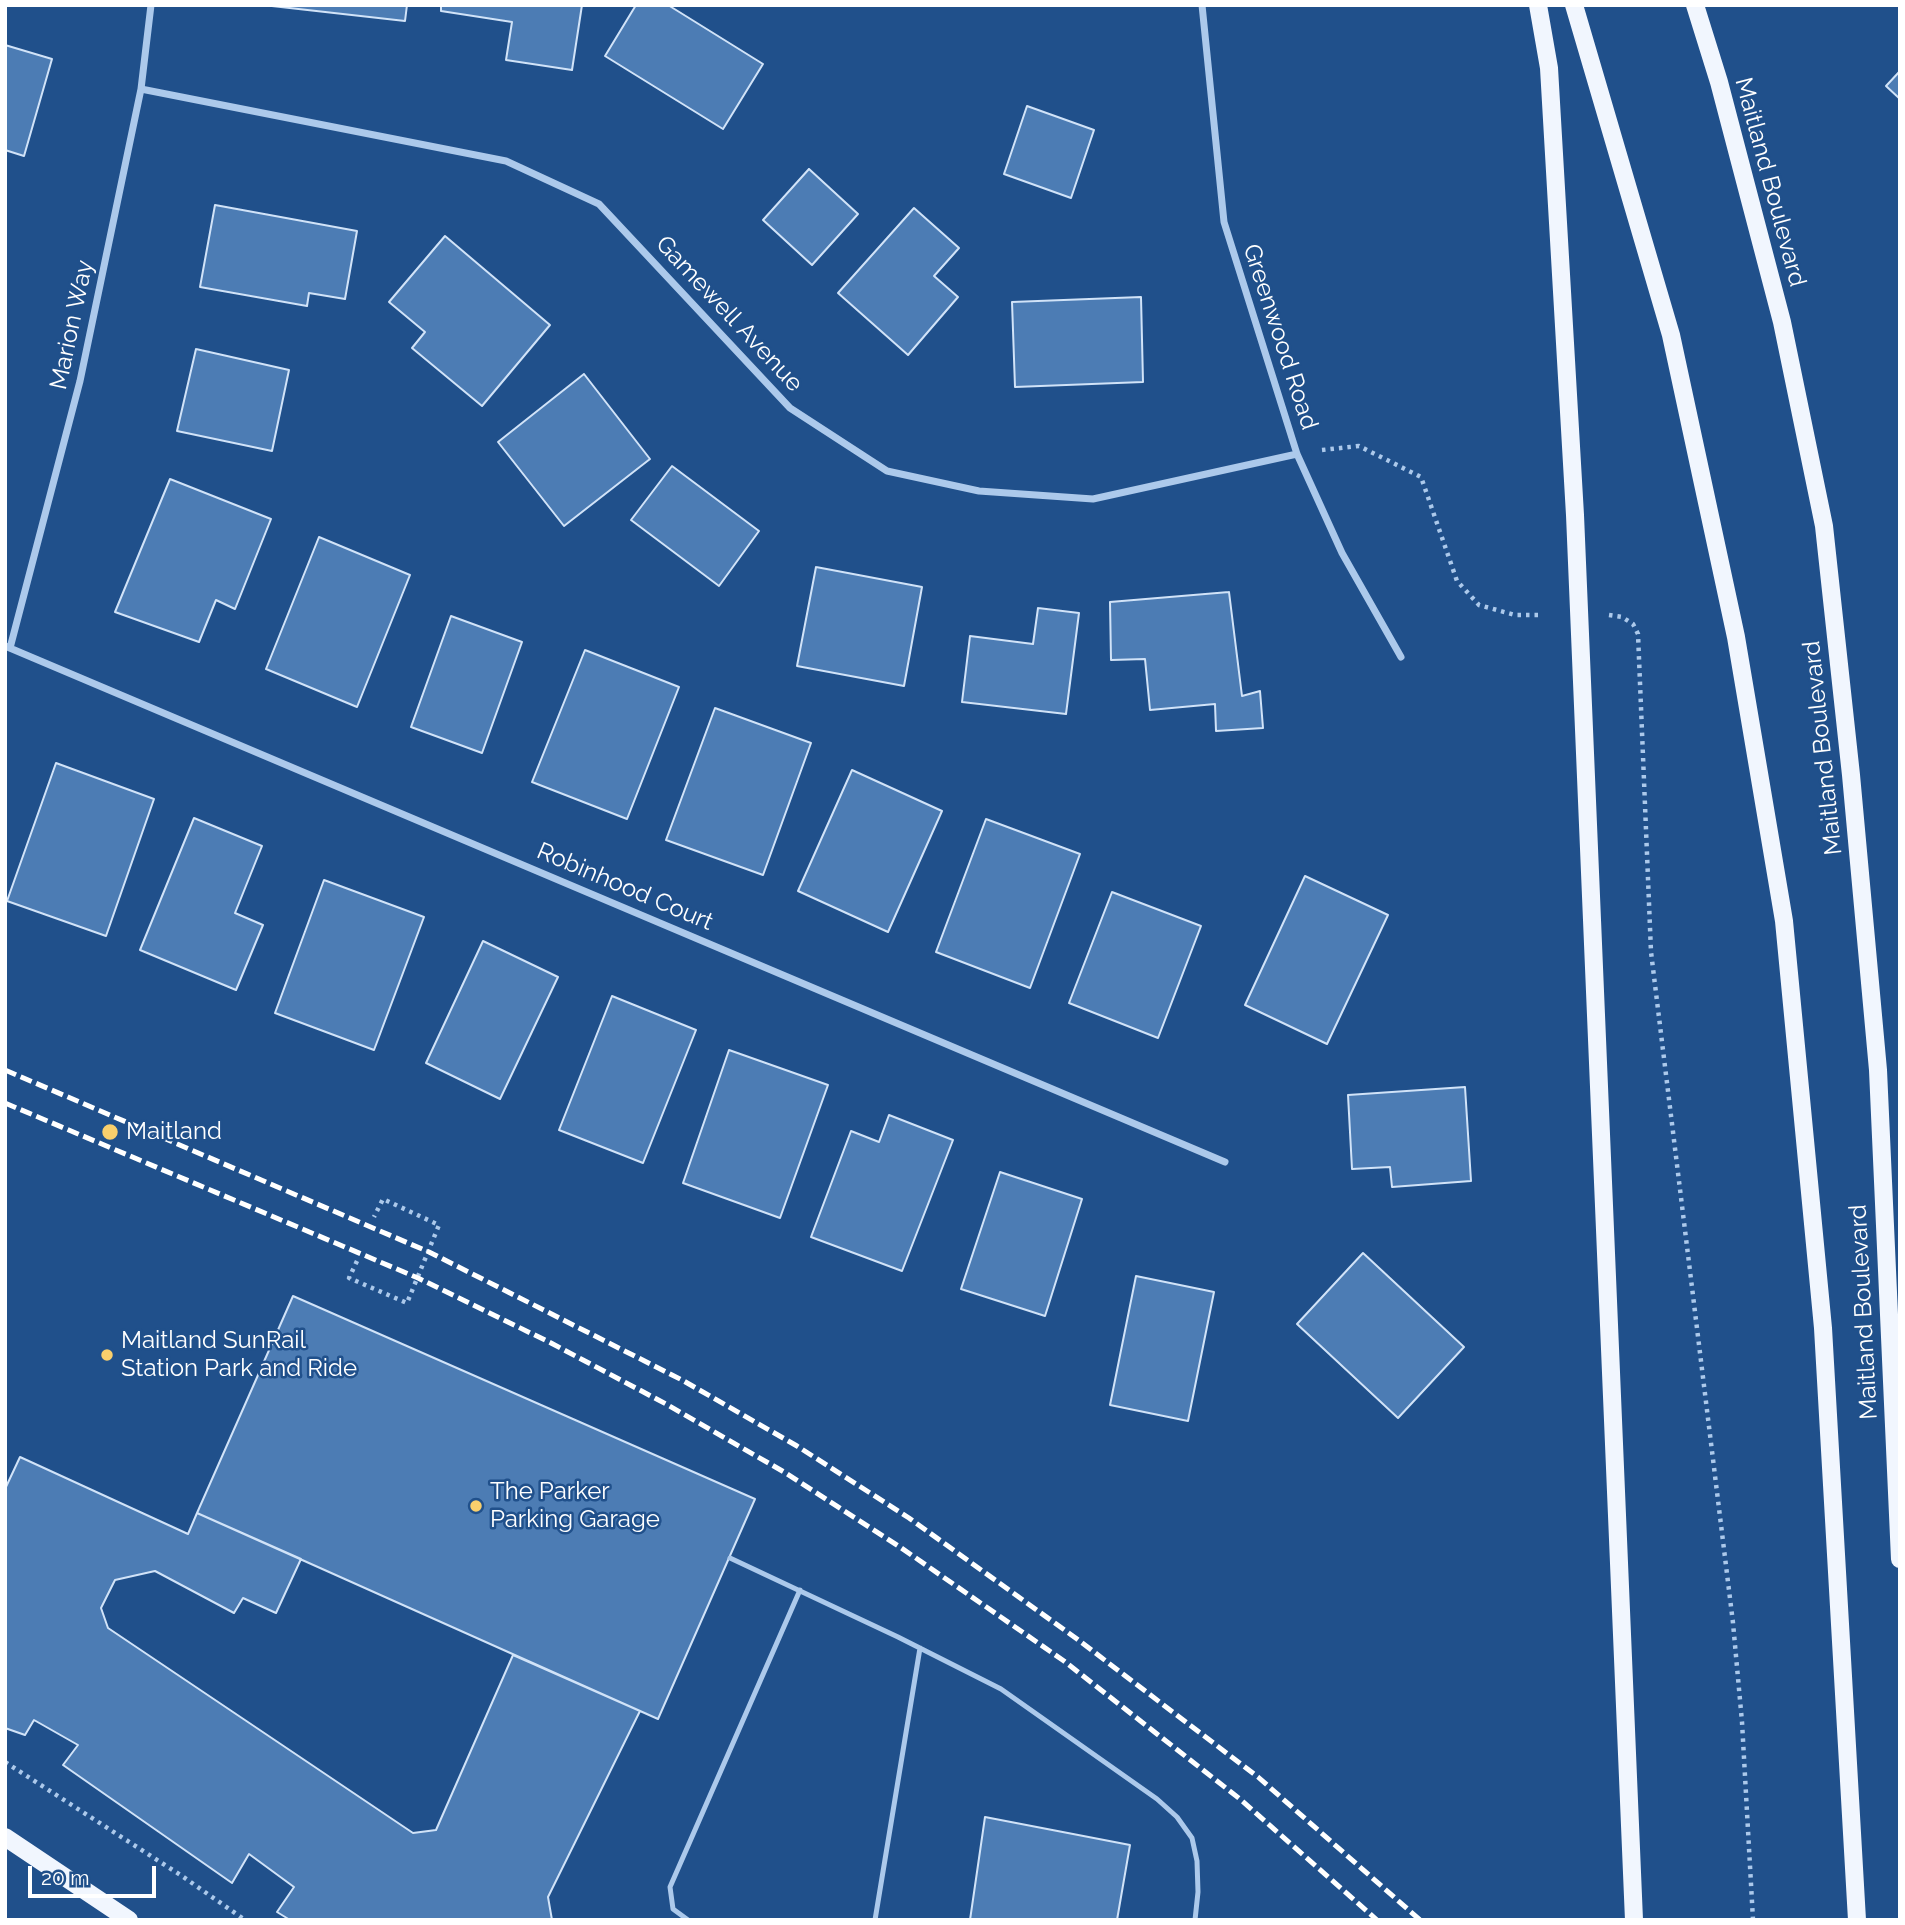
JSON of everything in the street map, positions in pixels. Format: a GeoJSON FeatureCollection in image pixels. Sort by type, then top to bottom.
{"type":"FeatureCollection","features":[{"type":"Feature","properties":{"kind":"main road"},"geometry":{"type":"LineString","coordinates":[[1538,5],[1549,68],[1575,515],[1634,1920]]}},
{"type":"Feature","properties":{"kind":"main road"},"geometry":{"type":"LineString","coordinates":[[1574,5],[1671,335],[1736,637],[1784,921],[1823,1328],[1857,1920]]}},
{"type":"Feature","properties":{"kind":"main road","name":"Maitland Boulevard"},"geometry":{"type":"LineString","coordinates":[[1695,5],[1719,82],[1782,322],[1824,526],[1851,775],[1878,1070],[1900,1559]]}},
{"type":"Feature","properties":{"kind":"main road"},"geometry":{"type":"LineString","coordinates":[[5,1837],[129,1920]]}},
{"type":"Feature","properties":{"kind":"street","name":"Marion Way"},"geometry":{"type":"LineString","coordinates":[[8,647],[80,382],[141,89],[151,5]]}},
{"type":"Feature","properties":{"kind":"street","name":"Greenwood Road"},"geometry":{"type":"LineString","coordinates":[[1202,5],[1224,222],[1297,454],[1342,553],[1401,657]]}},
{"type":"Feature","properties":{"kind":"street","name":"Gamewell Avenue"},"geometry":{"type":"LineString","coordinates":[[141,89],[506,161],[599,204],[790,408],[887,471],[979,491],[1093,499],[1297,454]]}},
{"type":"Feature","properties":{"kind":"street","name":"Robinhood Court"},"geometry":{"type":"LineString","coordinates":[[8,647],[1225,1162]]}},
{"type":"Feature","properties":{"kind":"lane"},"geometry":{"type":"LineString","coordinates":[[730,1558],[1001,1689],[1157,1799],[1177,1817],[1192,1838],[1197,1861],[1195,1920]]}},
{"type":"Feature","properties":{"kind":"lane"},"geometry":{"type":"LineString","coordinates":[[688,1920],[673,1909],[670,1887],[800,1590]]}},
{"type":"Feature","properties":{"kind":"lane"},"geometry":{"type":"LineString","coordinates":[[875,1920],[920,1648]]}},
{"type":"Feature","properties":{"kind":"path"},"geometry":{"type":"LineString","coordinates":[[1297,454],[1359,446],[1420,477],[1457,580],[1479,605],[1515,615],[1542,615]]}},
{"type":"Feature","properties":{"kind":"path"},"geometry":{"type":"LineString","coordinates":[[1608,615],[1622,617],[1633,624],[1638,634],[1651,952],[1733,1623],[1742,1722],[1753,1920]]}},
{"type":"Feature","properties":{"kind":"path"},"geometry":{"type":"LineString","coordinates":[[356,1261],[349,1278],[407,1303],[439,1225],[383,1199],[374,1217]]}},
{"type":"Feature","properties":{"kind":"path"},"geometry":{"type":"LineString","coordinates":[[5,1762],[182,1876],[245,1920]]}},
{"type":"Feature","properties":{"kind":"building"},"geometry":{"type":"Polygon","coordinates":[[[263,5],[407,5],[405,21],[263,5]]]}},
{"type":"Feature","properties":{"kind":"building"},"geometry":{"type":"Polygon","coordinates":[[[441,5],[582,5],[572,70],[506,60],[512,22],[441,11],[441,5]]]}},
{"type":"Feature","properties":{"kind":"building"},"geometry":{"type":"Polygon","coordinates":[[[636,5],[668,5],[763,64],[723,129],[605,56],[636,5]]]}},
{"type":"Feature","properties":{"kind":"building"},"geometry":{"type":"Polygon","coordinates":[[[5,45],[52,59],[24,156],[5,150],[5,45]]]}},
{"type":"Feature","properties":{"kind":"building"},"geometry":{"type":"Polygon","coordinates":[[[1900,71],[1900,99],[1886,86],[1900,71]]]}},
{"type":"Feature","properties":{"kind":"building"},"geometry":{"type":"Polygon","coordinates":[[[1027,106],[1094,130],[1071,198],[1004,174],[1027,106]]]}},
{"type":"Feature","properties":{"kind":"building"},"geometry":{"type":"Polygon","coordinates":[[[809,169],[858,214],[812,265],[763,220],[809,169]]]}},
{"type":"Feature","properties":{"kind":"building"},"geometry":{"type":"Polygon","coordinates":[[[215,205],[357,231],[345,299],[309,293],[307,306],[200,287],[215,205]]]}},
{"type":"Feature","properties":{"kind":"building"},"geometry":{"type":"Polygon","coordinates":[[[914,208],[959,248],[934,276],[958,297],[908,355],[838,293],[914,208]]]}},
{"type":"Feature","properties":{"kind":"building"},"geometry":{"type":"Polygon","coordinates":[[[445,236],[550,325],[482,406],[412,348],[425,332],[389,302],[445,236]]]}},
{"type":"Feature","properties":{"kind":"building"},"geometry":{"type":"Polygon","coordinates":[[[1141,297],[1143,382],[1015,387],[1012,302],[1141,297]]]}},
{"type":"Feature","properties":{"kind":"building"},"geometry":{"type":"Polygon","coordinates":[[[196,349],[289,370],[272,451],[177,431],[196,349]]]}},
{"type":"Feature","properties":{"kind":"building"},"geometry":{"type":"Polygon","coordinates":[[[584,374],[650,459],[564,526],[498,442],[584,374]]]}},
{"type":"Feature","properties":{"kind":"building"},"geometry":{"type":"Polygon","coordinates":[[[672,466],[759,531],[719,586],[631,520],[672,466]]]}},
{"type":"Feature","properties":{"kind":"building"},"geometry":{"type":"Polygon","coordinates":[[[170,479],[271,519],[235,609],[216,600],[199,642],[115,612],[170,479]]]}},
{"type":"Feature","properties":{"kind":"building"},"geometry":{"type":"Polygon","coordinates":[[[319,537],[410,575],[357,707],[266,669],[319,537]]]}},
{"type":"Feature","properties":{"kind":"building"},"geometry":{"type":"Polygon","coordinates":[[[816,567],[922,587],[904,686],[797,666],[816,567]]]}},
{"type":"Feature","properties":{"kind":"building"},"geometry":{"type":"Polygon","coordinates":[[[1229,592],[1242,696],[1260,691],[1263,728],[1216,731],[1215,704],[1150,710],[1145,659],[1111,660],[1110,602],[1229,592]]]}},
{"type":"Feature","properties":{"kind":"building"},"geometry":{"type":"Polygon","coordinates":[[[1038,608],[1079,613],[1066,714],[962,702],[970,636],[1033,644],[1038,608]]]}},
{"type":"Feature","properties":{"kind":"building"},"geometry":{"type":"Polygon","coordinates":[[[451,616],[522,642],[482,753],[411,727],[451,616]]]}},
{"type":"Feature","properties":{"kind":"building"},"geometry":{"type":"Polygon","coordinates":[[[585,650],[679,687],[627,819],[532,782],[585,650]]]}},
{"type":"Feature","properties":{"kind":"building"},"geometry":{"type":"Polygon","coordinates":[[[715,708],[811,743],[763,875],[666,840],[715,708]]]}},
{"type":"Feature","properties":{"kind":"building"},"geometry":{"type":"Polygon","coordinates":[[[56,763],[154,799],[106,936],[7,901],[56,763]]]}},
{"type":"Feature","properties":{"kind":"building"},"geometry":{"type":"Polygon","coordinates":[[[852,770],[942,811],[888,932],[798,891],[852,770]]]}},
{"type":"Feature","properties":{"kind":"building"},"geometry":{"type":"Polygon","coordinates":[[[194,818],[262,846],[235,913],[263,925],[236,990],[140,950],[194,818]]]}},
{"type":"Feature","properties":{"kind":"building"},"geometry":{"type":"Polygon","coordinates":[[[986,819],[1080,854],[1030,988],[936,952],[986,819]]]}},
{"type":"Feature","properties":{"kind":"building"},"geometry":{"type":"Polygon","coordinates":[[[1305,876],[1388,915],[1327,1044],[1245,1005],[1305,876]]]}},
{"type":"Feature","properties":{"kind":"building"},"geometry":{"type":"Polygon","coordinates":[[[324,880],[424,917],[374,1050],[275,1013],[324,880]]]}},
{"type":"Feature","properties":{"kind":"building"},"geometry":{"type":"Polygon","coordinates":[[[1112,892],[1201,926],[1158,1038],[1069,1003],[1112,892]]]}},
{"type":"Feature","properties":{"kind":"building"},"geometry":{"type":"Polygon","coordinates":[[[483,941],[558,977],[500,1099],[426,1063],[483,941]]]}},
{"type":"Feature","properties":{"kind":"building"},"geometry":{"type":"Polygon","coordinates":[[[612,996],[696,1030],[643,1163],[559,1130],[612,996]]]}},
{"type":"Feature","properties":{"kind":"building"},"geometry":{"type":"Polygon","coordinates":[[[729,1050],[828,1085],[780,1218],[683,1183],[729,1050]]]}},
{"type":"Feature","properties":{"kind":"building"},"geometry":{"type":"Polygon","coordinates":[[[1465,1087],[1471,1181],[1392,1187],[1390,1167],[1352,1169],[1348,1095],[1465,1087]]]}},
{"type":"Feature","properties":{"kind":"building"},"geometry":{"type":"Polygon","coordinates":[[[889,1115],[953,1140],[902,1271],[811,1237],[851,1131],[879,1142],[889,1115]]]}},
{"type":"Feature","properties":{"kind":"building"},"geometry":{"type":"Polygon","coordinates":[[[1000,1172],[1082,1199],[1045,1316],[961,1289],[1000,1172]]]}},
{"type":"Feature","properties":{"kind":"building"},"geometry":{"type":"Polygon","coordinates":[[[1363,1253],[1464,1347],[1398,1418],[1297,1324],[1363,1253]]]}},
{"type":"Feature","properties":{"kind":"building"},"geometry":{"type":"Polygon","coordinates":[[[1136,1276],[1214,1292],[1188,1421],[1110,1405],[1136,1276]]]}},
{"type":"Feature","properties":{"kind":"building","name":"The Parker Parking Garage"},"geometry":{"type":"Polygon","coordinates":[[[293,1296],[755,1499],[658,1719],[197,1513],[293,1296]]]}},
{"type":"Feature","properties":{"kind":"building"},"geometry":{"type":"Polygon","coordinates":[[[20,1457],[188,1534],[197,1513],[301,1559],[276,1613],[243,1598],[234,1613],[155,1571],[115,1580],[101,1608],[108,1628],[413,1833],[436,1830],[513,1655],[640,1711],[548,1897],[552,1920],[290,1920],[277,1912],[294,1887],[249,1854],[232,1883],[63,1765],[78,1745],[34,1720],[25,1735],[5,1728],[5,1489],[20,1457]]]}},
{"type":"Feature","properties":{"kind":"building"},"geometry":{"type":"Polygon","coordinates":[[[985,1817],[1130,1845],[1117,1920],[970,1920],[985,1817]]]}},
{"type":"Feature","properties":{"kind":"railway"},"geometry":{"type":"LineString","coordinates":[[5,1070],[429,1252],[682,1380],[797,1446],[909,1518],[1077,1639],[1258,1777],[1420,1920]]}},
{"type":"Feature","properties":{"kind":"railway"},"geometry":{"type":"LineString","coordinates":[[5,1103],[418,1278],[551,1343],[666,1404],[784,1472],[900,1547],[1064,1661],[1240,1799],[1377,1920]]}},
{"type":"Feature","properties":{"kind":"place","name":"Maitland"},"geometry":{"type":"Point","coordinates":[110,1132]}},
{"type":"Feature","properties":{"kind":"place","name":"Maitland SunRail Station Park and Ride"},"geometry":{"type":"Point","coordinates":[107,1355]}},
{"type":"Feature","properties":{"kind":"place","name":"The Parker Parking Garage"},"geometry":{"type":"Point","coordinates":[476,1506]}}]}
